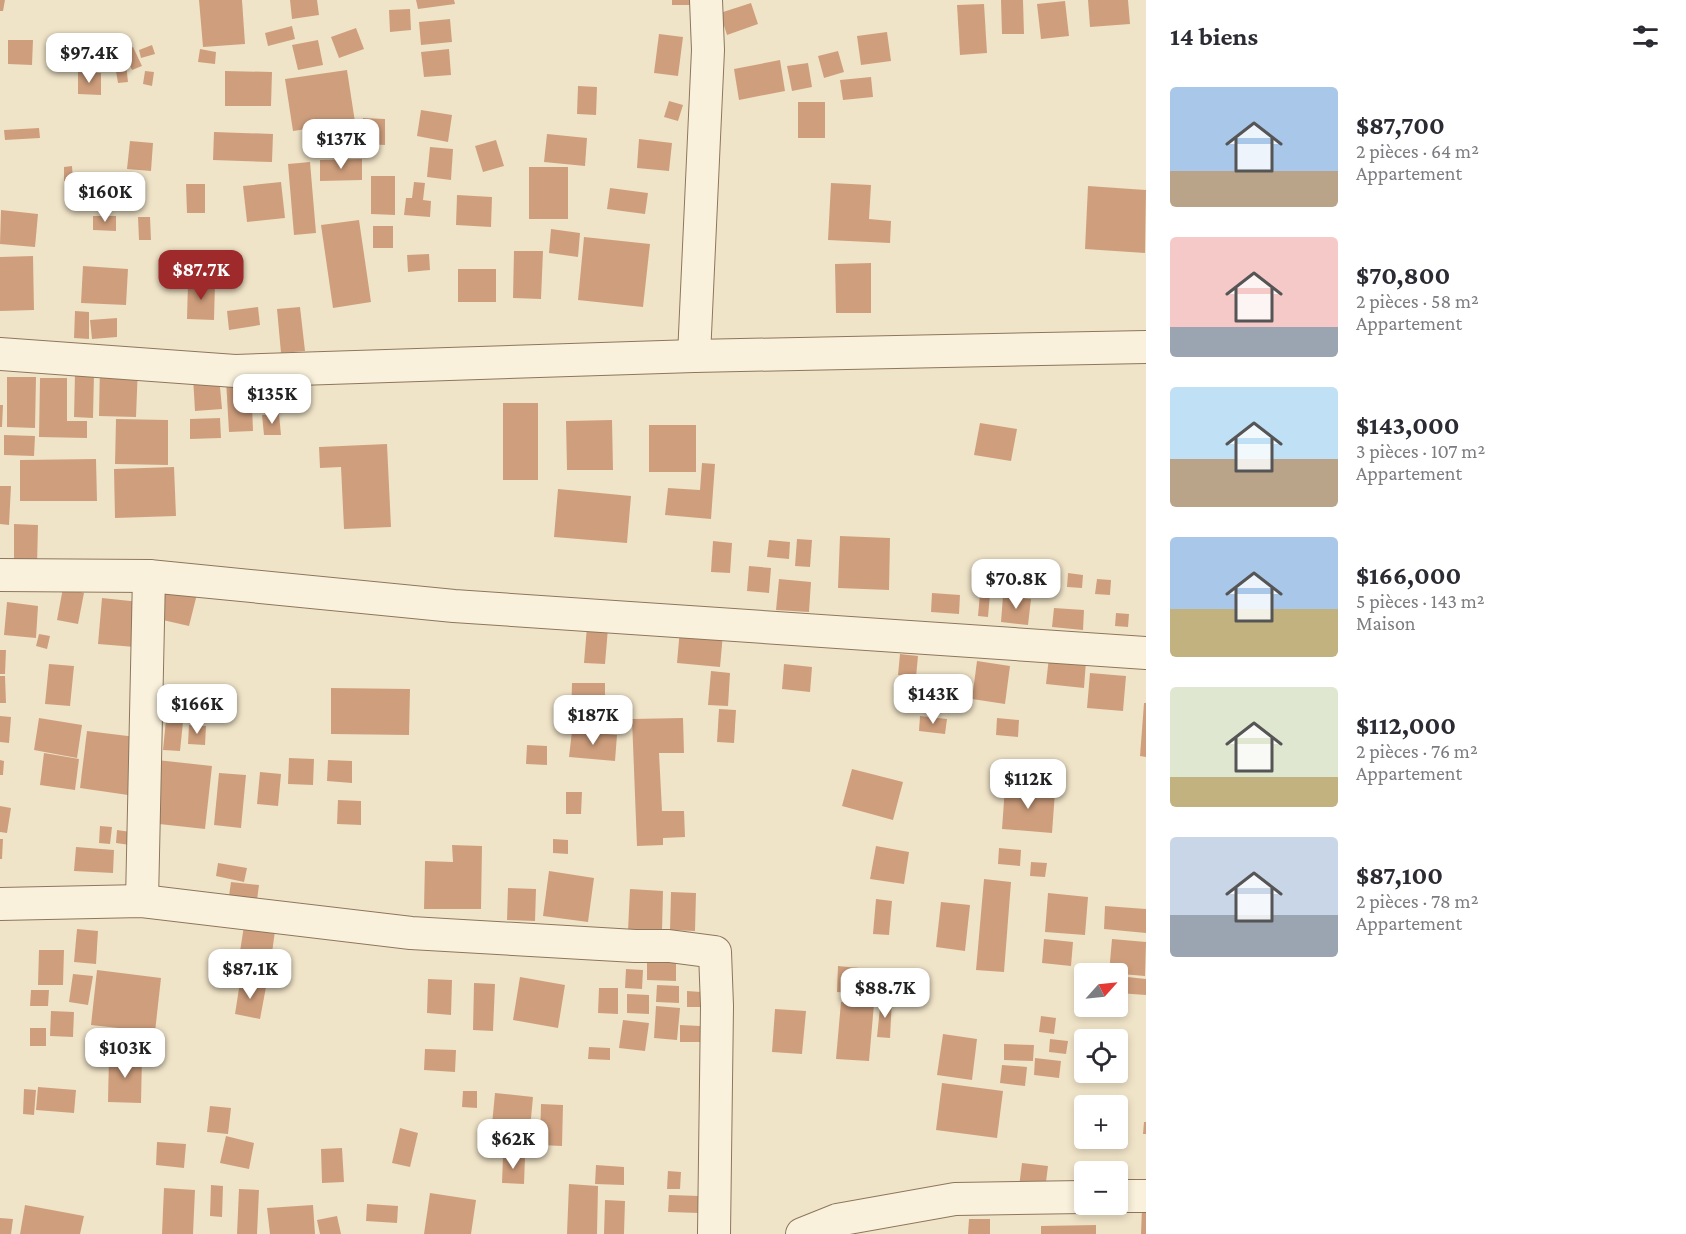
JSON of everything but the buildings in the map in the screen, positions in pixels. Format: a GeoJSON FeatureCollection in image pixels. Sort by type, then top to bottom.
{"type":"FeatureCollection","features":[{"type":"Feature","properties":{"kind":"street"},"geometry":{"type":"LineString","coordinates":[[694,356],[708,50],[706,0]]}},
{"type":"Feature","properties":{"kind":"street"},"geometry":{"type":"LineString","coordinates":[[0,354],[235,371],[694,356],[1146,347]]}},
{"type":"Feature","properties":{"kind":"street"},"geometry":{"type":"LineString","coordinates":[[0,575],[149,576],[454,606],[1146,653]]}},
{"type":"Feature","properties":{"kind":"street"},"geometry":{"type":"LineString","coordinates":[[142,901],[149,576]]}},
{"type":"Feature","properties":{"kind":"street"},"geometry":{"type":"LineString","coordinates":[[0,904],[142,901],[411,933],[669,946],[715,952],[717,1006],[714,1234]]}},
{"type":"Feature","properties":{"kind":"street"},"geometry":{"type":"LineString","coordinates":[[1128,1196],[1146,1196]]}},
{"type":"Feature","properties":{"kind":"street"},"geometry":{"type":"LineString","coordinates":[[802,1234],[837,1220],[955,1199],[1074,1197]]}}]}
